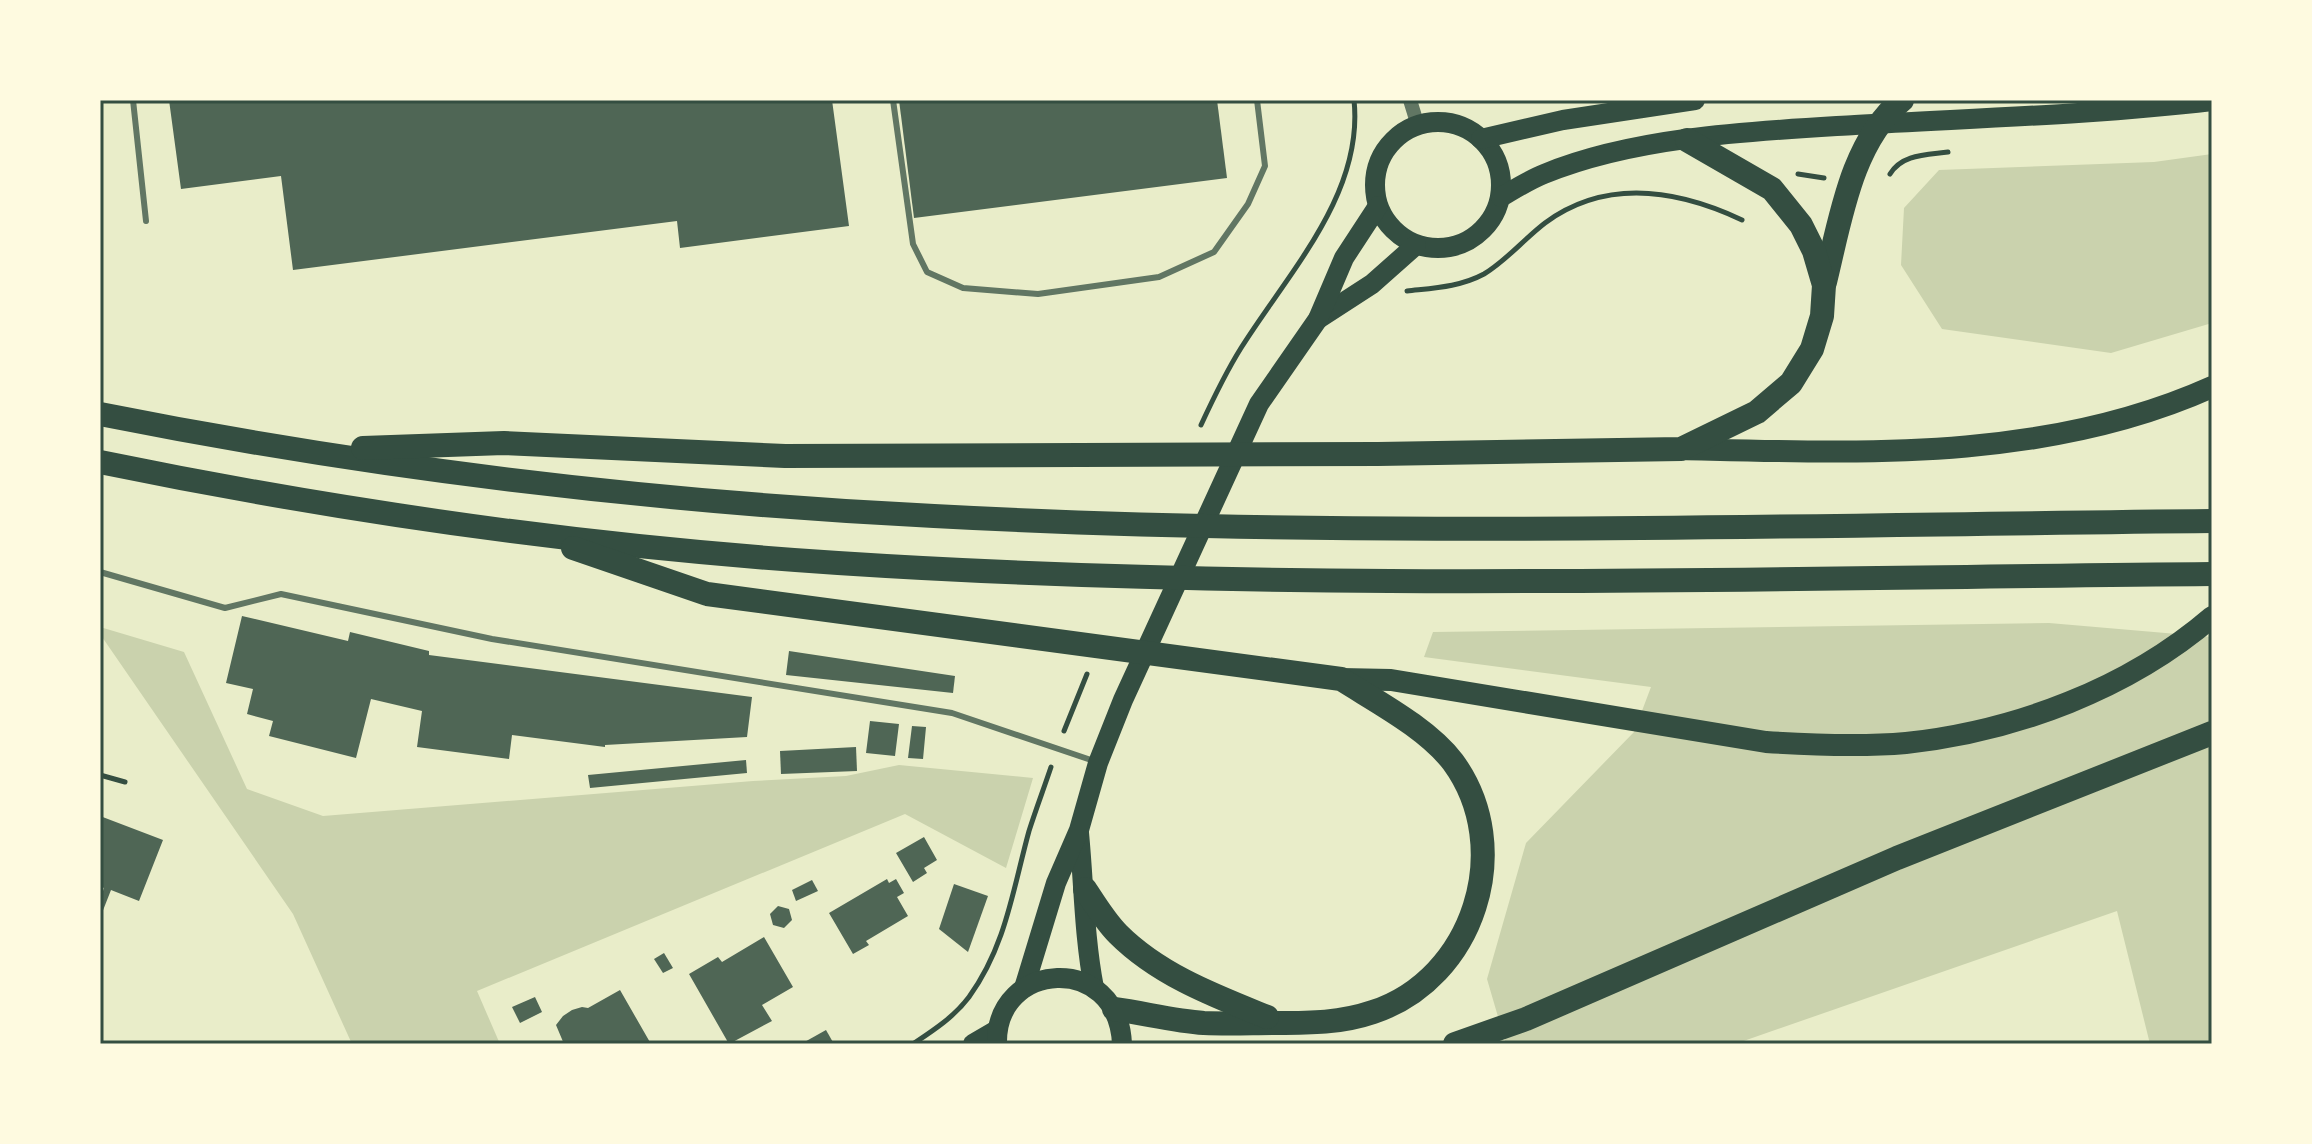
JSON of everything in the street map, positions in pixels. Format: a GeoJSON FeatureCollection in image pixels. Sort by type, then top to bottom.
{"type":"FeatureCollection","features":[{"type":"Feature","properties":{"kind":"highway"},"geometry":{"type":"LineString","coordinates":[[1681,449],[1757,412],[1791,383],[1812,349],[1822,316],[1824,285],[1851,186],[1879,124],[1902,100]]}},
{"type":"Feature","properties":{"kind":"highway"},"geometry":{"type":"LineString","coordinates":[[1687,140],[1772,189],[1801,225],[1814,251],[1824,285]]}},
{"type":"Feature","properties":{"kind":"highway"},"geometry":{"type":"LineString","coordinates":[[302,451],[504,443],[785,456],[1378,454],[1681,449],[1865,453],[1959,448],[2028,440],[2106,425],[2176,403],[2212,387]]}},
{"type":"Feature","properties":{"kind":"highway"},"geometry":{"type":"LineString","coordinates":[[100,414],[302,451],[646,495],[1028,521],[1416,528],[2212,521]]}},
{"type":"Feature","properties":{"kind":"highway"},"geometry":{"type":"LineString","coordinates":[[100,462],[262,492],[533,534],[834,563],[1231,579],[1541,581],[2212,574]]}},
{"type":"Feature","properties":{"kind":"highway"},"geometry":{"type":"LineString","coordinates":[[533,534],[707,594],[1341,679],[1391,680],[1730,737],[1790,743],[1905,743],[1970,733],[2033,715],[2144,667],[2212,617]]}},
{"type":"Feature","properties":{"kind":"highway"},"geometry":{"type":"LineString","coordinates":[[1114,1009],[1202,1023],[1343,1020],[1375,1012],[1404,998],[1430,978],[1454,952],[1470,924],[1479,892],[1482,858],[1480,825],[1470,793],[1452,761],[1417,729],[1341,679]]}},
{"type":"Feature","properties":{"kind":"highway"},"geometry":{"type":"LineString","coordinates":[[1455,1044],[1526,1019],[1925,847],[2212,733]]}},
{"type":"Feature","properties":{"kind":"highway"},"geometry":{"type":"LineString","coordinates":[[1085,889],[1119,935],[1161,967],[1208,993],[1281,1023]]}},
{"type":"Feature","properties":{"kind":"main road"},"geometry":{"type":"LineString","coordinates":[[1481,139],[1563,120],[1695,100]]}},
{"type":"Feature","properties":{"kind":"main road"},"geometry":{"type":"LineString","coordinates":[[1501,197],[1542,175],[1582,161],[1687,140],[1783,129],[2025,116],[2212,101]]}},
{"type":"Feature","properties":{"kind":"main road"},"geometry":{"type":"LineString","coordinates":[[1434,122],[1451,123],[1481,139],[1492,151],[1502,181],[1501,197],[1493,218],[1479,235],[1459,246],[1437,249],[1416,245],[1399,236],[1378,206],[1375,186],[1378,167],[1387,149],[1400,135],[1434,122]]}},
{"type":"Feature","properties":{"kind":"main road"},"geometry":{"type":"LineString","coordinates":[[1024,988],[1056,883],[1079,830],[1098,763],[1123,700],[1259,404],[1318,319],[1344,258],[1378,206]]}},
{"type":"Feature","properties":{"kind":"main road"},"geometry":{"type":"LineString","coordinates":[[1318,319],[1372,284],[1416,245]]}},
{"type":"Feature","properties":{"kind":"main road"},"geometry":{"type":"LineString","coordinates":[[1079,830],[1085,889],[1086,948],[1094,988]]}},
{"type":"Feature","properties":{"kind":"main road"},"geometry":{"type":"LineString","coordinates":[[973,1044],[997,1037],[1011,1000],[1024,988],[1040,980],[1059,977],[1078,980],[1094,988],[1114,1009],[1121,1028],[1122,1044]]}},
{"type":"Feature","properties":{"kind":"street"},"geometry":{"type":"LineString","coordinates":[[1410,100],[1418,126]]}},
{"type":"Feature","properties":{"kind":"lane"},"geometry":{"type":"LineString","coordinates":[[133,100],[146,221]]}},
{"type":"Feature","properties":{"kind":"lane"},"geometry":{"type":"LineString","coordinates":[[893,100],[913,244],[927,272],[963,288],[1038,294],[1159,277],[1214,252],[1248,204],[1265,166],[1257,100]]}},
{"type":"Feature","properties":{"kind":"lane"},"geometry":{"type":"LineString","coordinates":[[100,572],[225,608],[281,594],[492,639],[952,713],[1098,763]]}},
{"type":"Feature","properties":{"kind":"path"},"geometry":{"type":"LineString","coordinates":[[1211,403],[1240,350],[1317,234],[1343,182],[1353,151],[1356,122],[1354,100]]}},
{"type":"Feature","properties":{"kind":"path"},"geometry":{"type":"LineString","coordinates":[[1885,184],[1897,164],[1904,159],[1962,151]]}},
{"type":"Feature","properties":{"kind":"path"},"geometry":{"type":"LineString","coordinates":[[1791,174],[1829,179]]}},
{"type":"Feature","properties":{"kind":"path"},"geometry":{"type":"LineString","coordinates":[[1403,292],[1450,286],[1485,273],[1547,222],[1570,208],[1600,197],[1631,193],[1663,194],[1695,200],[1742,220]]}},
{"type":"Feature","properties":{"kind":"path"},"geometry":{"type":"LineString","coordinates":[[913,1044],[946,1022],[969,997],[1004,932],[1030,830],[1076,698]]}},
{"type":"Feature","properties":{"kind":"path"},"geometry":{"type":"LineString","coordinates":[[100,775],[125,782]]}},
{"type":"Feature","properties":{"kind":"green space"},"geometry":{"type":"Polygon","coordinates":[[[2212,154],[2212,323],[2111,353],[1942,329],[1901,265],[1904,208],[1939,170],[2154,162],[2212,154]]]}},
{"type":"Feature","properties":{"kind":"green space"},"geometry":{"type":"Polygon","coordinates":[[[2049,623],[2212,637],[2212,1044],[2150,1044],[2117,911],[1735,1044],[1506,1044],[1487,979],[1526,843],[1634,732],[1651,687],[1424,657],[1433,632],[2049,623]]]}},
{"type":"Feature","properties":{"kind":"green space"},"geometry":{"type":"Polygon","coordinates":[[[100,627],[184,652],[247,789],[323,816],[846,776],[899,765],[1033,778],[1006,868],[905,814],[477,991],[500,1044],[352,1044],[293,914],[100,634],[100,627]]]}},
{"type":"Feature","properties":{"kind":"building"},"geometry":{"type":"Polygon","coordinates":[[[169,100],[832,100],[849,226],[680,248],[677,221],[293,270],[281,176],[181,189],[169,100]]]}},
{"type":"Feature","properties":{"kind":"building"},"geometry":{"type":"Polygon","coordinates":[[[899,100],[1217,100],[1227,178],[914,218],[899,100]]]}},
{"type":"Feature","properties":{"kind":"building"},"geometry":{"type":"Polygon","coordinates":[[[242,616],[348,641],[350,632],[429,651],[429,655],[752,697],[747,737],[605,747],[512,735],[509,759],[417,747],[422,711],[371,699],[356,758],[269,736],[273,721],[247,714],[253,689],[226,683],[242,616]]]}},
{"type":"Feature","properties":{"kind":"building"},"geometry":{"type":"Polygon","coordinates":[[[789,651],[955,676],[953,693],[786,675],[789,651]]]}},
{"type":"Feature","properties":{"kind":"building"},"geometry":{"type":"Polygon","coordinates":[[[870,721],[899,724],[895,756],[866,753],[870,721]]]}},
{"type":"Feature","properties":{"kind":"building"},"geometry":{"type":"Polygon","coordinates":[[[912,726],[926,727],[923,759],[908,758],[912,726]]]}},
{"type":"Feature","properties":{"kind":"building"},"geometry":{"type":"Polygon","coordinates":[[[856,747],[857,771],[781,774],[780,751],[856,747]]]}},
{"type":"Feature","properties":{"kind":"building"},"geometry":{"type":"Polygon","coordinates":[[[746,760],[747,773],[590,788],[588,775],[746,760]]]}},
{"type":"Feature","properties":{"kind":"building"},"geometry":{"type":"Polygon","coordinates":[[[100,816],[163,840],[139,901],[111,890],[100,918],[104,888],[100,886],[100,816]]]}},
{"type":"Feature","properties":{"kind":"building"},"geometry":{"type":"Polygon","coordinates":[[[924,837],[937,860],[924,868],[927,873],[913,882],[896,853],[924,837]]]}},
{"type":"Feature","properties":{"kind":"building"},"geometry":{"type":"Polygon","coordinates":[[[887,879],[889,883],[896,879],[904,893],[897,897],[908,916],[866,941],[869,945],[853,954],[829,913],[887,879]]]}},
{"type":"Feature","properties":{"kind":"building"},"geometry":{"type":"Polygon","coordinates":[[[812,880],[818,891],[796,901],[792,890],[812,880]]]}},
{"type":"Feature","properties":{"kind":"building"},"geometry":{"type":"Polygon","coordinates":[[[954,884],[988,896],[968,952],[939,929],[954,884]]]}},
{"type":"Feature","properties":{"kind":"building"},"geometry":{"type":"Polygon","coordinates":[[[778,906],[789,909],[792,920],[784,928],[773,925],[770,914],[778,906]]]}},
{"type":"Feature","properties":{"kind":"building"},"geometry":{"type":"Polygon","coordinates":[[[764,937],[793,987],[762,1005],[772,1021],[729,1044],[689,974],[718,957],[722,962],[764,937]]]}},
{"type":"Feature","properties":{"kind":"building"},"geometry":{"type":"Polygon","coordinates":[[[664,953],[673,968],[663,973],[654,959],[664,953]]]}},
{"type":"Feature","properties":{"kind":"building"},"geometry":{"type":"Polygon","coordinates":[[[620,990],[651,1044],[564,1044],[556,1025],[563,1016],[572,1010],[588,1008],[620,990]]]}},
{"type":"Feature","properties":{"kind":"building"},"geometry":{"type":"Polygon","coordinates":[[[535,997],[542,1012],[520,1023],[512,1007],[535,997]]]}},
{"type":"Feature","properties":{"kind":"building"},"geometry":{"type":"Polygon","coordinates":[[[826,1030],[834,1044],[801,1044],[826,1030]]]}}]}
